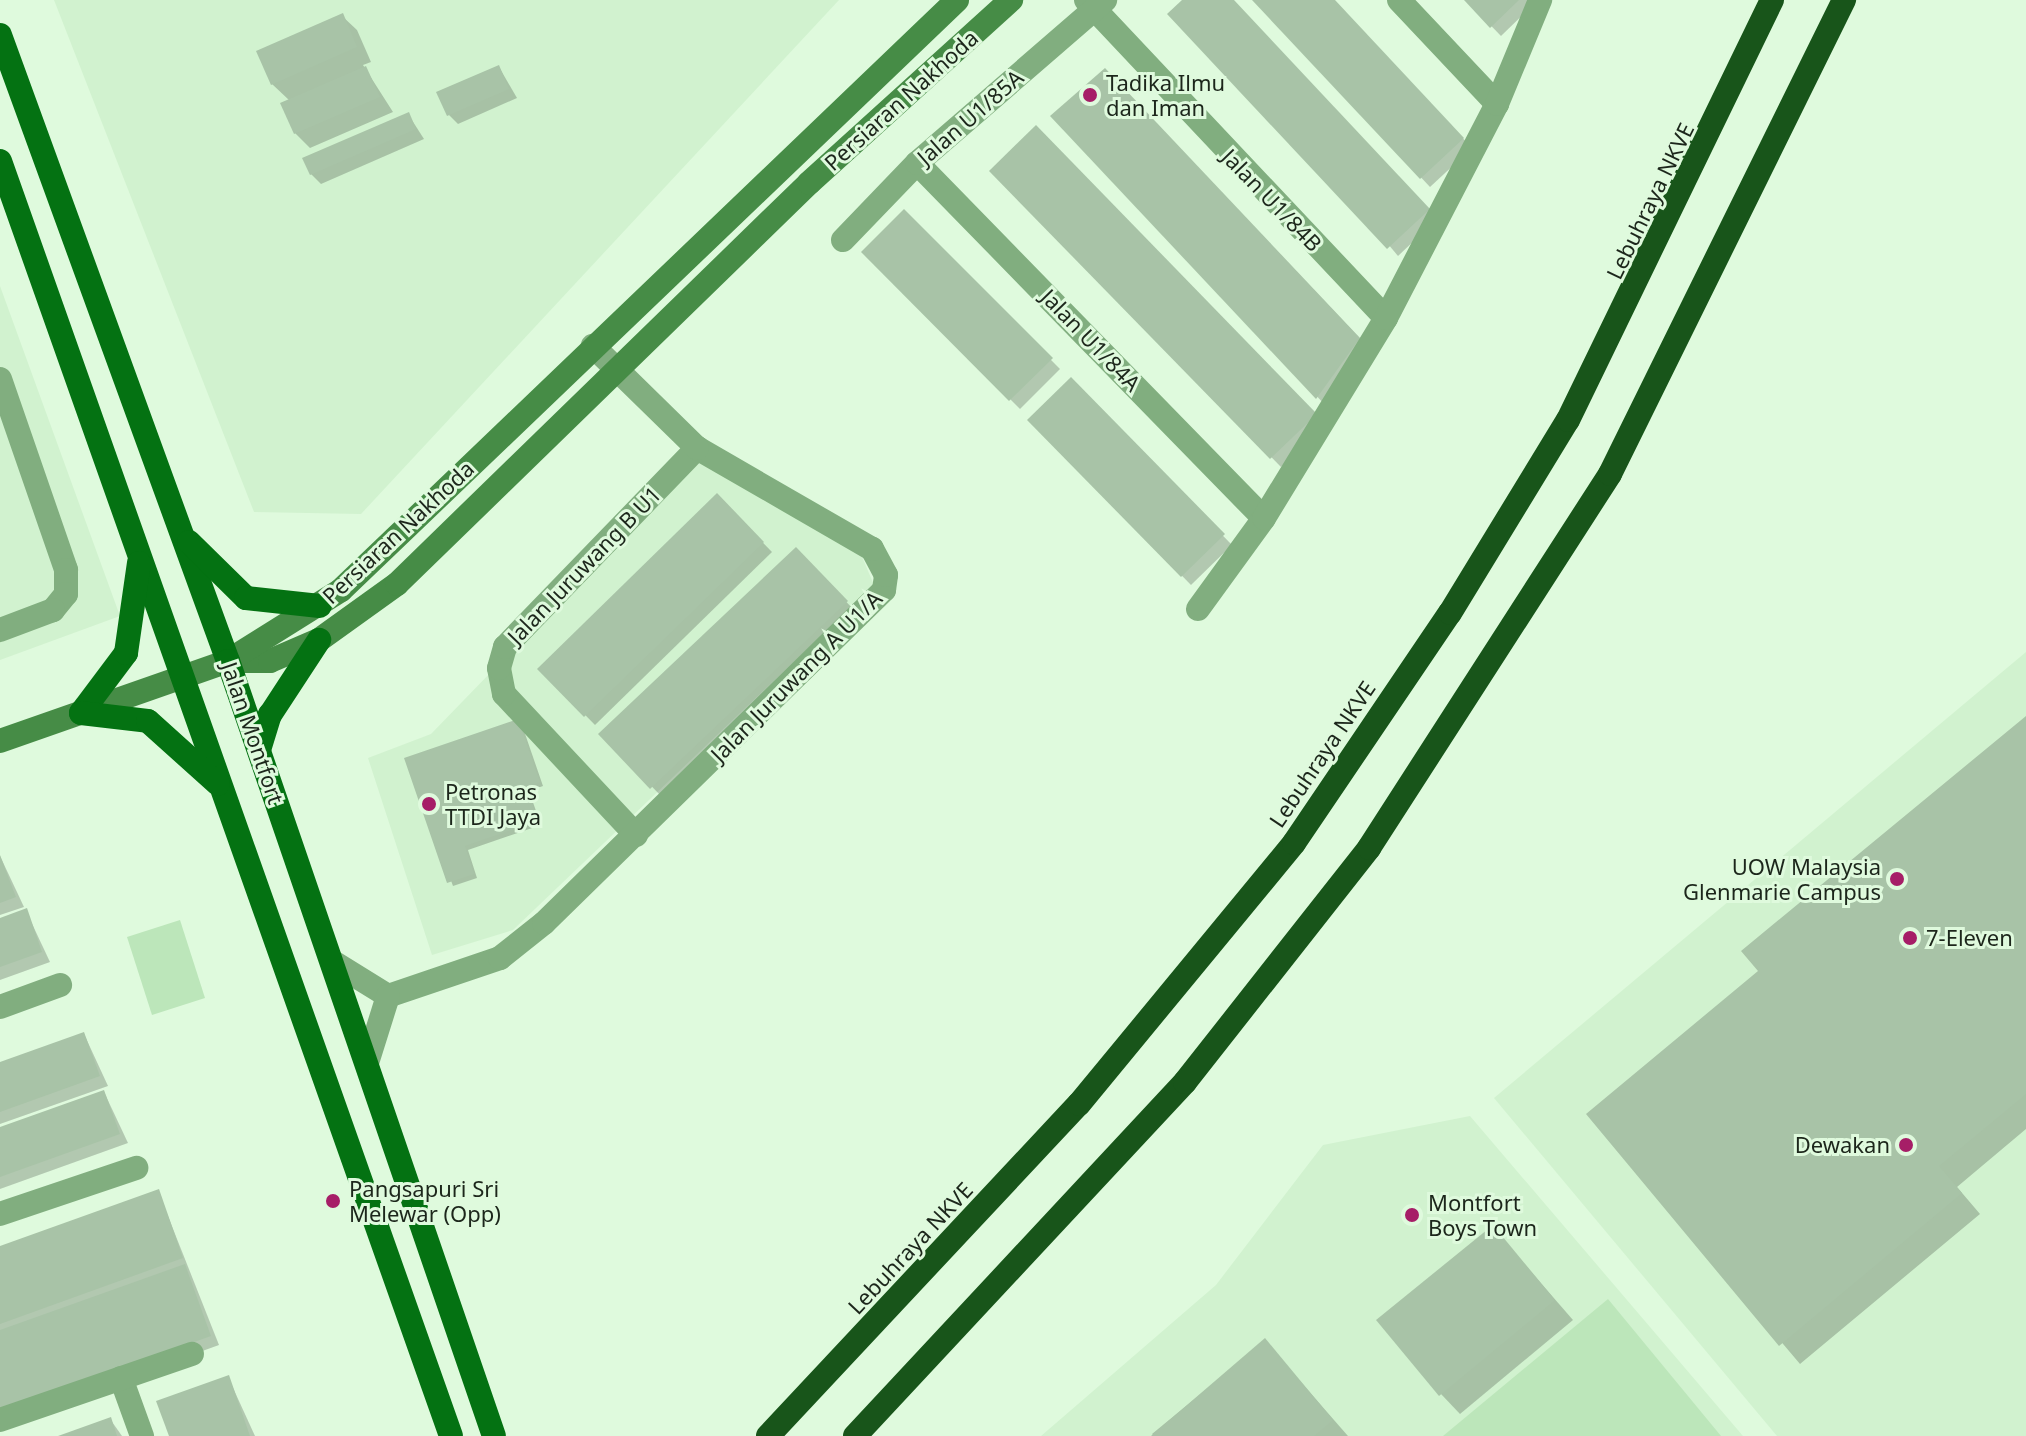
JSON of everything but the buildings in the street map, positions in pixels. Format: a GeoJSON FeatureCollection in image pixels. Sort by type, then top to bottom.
{"type":"FeatureCollection","features":[{"type":"Feature","properties":{"kind":"highway","name":"Lebuhraya NKVE"},"geometry":{"type":"LineString","coordinates":[[768,1436],[1142,1033],[1309,821],[1568,420],[1772,0]]}},
{"type":"Feature","properties":{"kind":"highway"},"geometry":{"type":"LineString","coordinates":[[855,1436],[1185,1082],[1369,848],[1610,474],[1844,0]]}},
{"type":"Feature","properties":{"kind":"main road","name":"Jalan Montfort"},"geometry":{"type":"LineString","coordinates":[[0,35],[228,661],[494,1436]]}},
{"type":"Feature","properties":{"kind":"main road","name":"Jalan Montfort"},"geometry":{"type":"LineString","coordinates":[[0,161],[451,1436]]}},
{"type":"Feature","properties":{"kind":"main road"},"geometry":{"type":"LineString","coordinates":[[182,534],[246,598],[320,606]]}},
{"type":"Feature","properties":{"kind":"main road"},"geometry":{"type":"LineString","coordinates":[[81,713],[126,653],[140,552]]}},
{"type":"Feature","properties":{"kind":"main road"},"geometry":{"type":"LineString","coordinates":[[259,750],[270,715],[319,640]]}},
{"type":"Feature","properties":{"kind":"main road"},"geometry":{"type":"LineString","coordinates":[[81,713],[148,721],[225,792]]}},
{"type":"Feature","properties":{"kind":"street","name":"Persiaran Nakhoda"},"geometry":{"type":"LineString","coordinates":[[228,661],[320,606],[957,0]]}},
{"type":"Feature","properties":{"kind":"street","name":"Persiaran Nakhoda"},"geometry":{"type":"LineString","coordinates":[[228,661],[270,661],[319,640],[397,584],[617,370],[1011,0]]}},
{"type":"Feature","properties":{"kind":"street"},"geometry":{"type":"LineString","coordinates":[[1399,0],[1497,104]]}},
{"type":"Feature","properties":{"kind":"street"},"geometry":{"type":"LineString","coordinates":[[1198,609],[1264,518],[1386,318],[1497,104],[1540,0]]}},
{"type":"Feature","properties":{"kind":"street","name":"Jalan U1/85A"},"geometry":{"type":"LineString","coordinates":[[843,240],[917,163],[1095,3]]}},
{"type":"Feature","properties":{"kind":"street","name":"Jalan U1/84B"},"geometry":{"type":"LineString","coordinates":[[1095,3],[1386,318]]}},
{"type":"Feature","properties":{"kind":"street","name":"Jalan U1/84A"},"geometry":{"type":"LineString","coordinates":[[917,163],[1264,518]]}},
{"type":"Feature","properties":{"kind":"street","name":"Jalan Juruwang A U1/A"},"geometry":{"type":"LineString","coordinates":[[388,996],[500,958],[636,835],[884,590],[886,575],[872,549],[697,448],[593,346]]}},
{"type":"Feature","properties":{"kind":"street"},"geometry":{"type":"LineString","coordinates":[[0,379],[8,427],[66,570],[66,594],[53,610],[0,630]]}},
{"type":"Feature","properties":{"kind":"street","name":"Jalan Juruwang B U1"},"geometry":{"type":"LineString","coordinates":[[636,835],[504,694],[499,668],[505,647],[697,448]]}},
{"type":"Feature","properties":{"kind":"street"},"geometry":{"type":"LineString","coordinates":[[0,741],[228,661]]}},
{"type":"Feature","properties":{"kind":"street"},"geometry":{"type":"LineString","coordinates":[[333,962],[388,996],[367,1063]]}},
{"type":"Feature","properties":{"kind":"street"},"geometry":{"type":"LineString","coordinates":[[0,1007],[60,985]]}},
{"type":"Feature","properties":{"kind":"street"},"geometry":{"type":"LineString","coordinates":[[0,1214],[136,1168]]}},
{"type":"Feature","properties":{"kind":"street"},"geometry":{"type":"LineString","coordinates":[[0,1420],[192,1354]]}},
{"type":"Feature","properties":{"kind":"street"},"geometry":{"type":"LineString","coordinates":[[121,1378],[142,1436]]}},
{"type":"Feature","properties":{"kind":"shaded area"},"geometry":{"type":"Polygon","coordinates":[[[54,0],[839,0],[361,514],[254,512],[54,0]]]}},
{"type":"Feature","properties":{"kind":"shaded area"},"geometry":{"type":"Polygon","coordinates":[[[0,286],[120,616],[0,660],[0,286]]]}},
{"type":"Feature","properties":{"kind":"shaded area"},"geometry":{"type":"Polygon","coordinates":[[[697,460],[860,552],[874,585],[513,930],[432,955],[368,758],[431,734],[697,460]]]}},
{"type":"Feature","properties":{"kind":"shaded area","name":"UOW Malaysia Glenmarie Campus"},"geometry":{"type":"Polygon","coordinates":[[[2026,652],[2026,1436],[1777,1436],[1494,1098],[2026,652]]]}},
{"type":"Feature","properties":{"kind":"shaded area"},"geometry":{"type":"Polygon","coordinates":[[[180,920],[205,998],[152,1015],[127,937],[180,920]]]}},
{"type":"Feature","properties":{"kind":"shaded area","name":"Montfort Boys Town"},"geometry":{"type":"Polygon","coordinates":[[[1470,1116],[1743,1436],[1041,1436],[1216,1285],[1323,1145],[1470,1116]]]}},
{"type":"Feature","properties":{"kind":"shaded area"},"geometry":{"type":"Polygon","coordinates":[[[1608,1299],[1721,1436],[1443,1436],[1608,1299]]]}},
{"type":"Feature","properties":{"kind":"place","name":"Tadika Ilmu dan Iman"},"geometry":{"type":"Point","coordinates":[1090,95]}},
{"type":"Feature","properties":{"kind":"place","name":"Petronas TTDI Jaya"},"geometry":{"type":"Point","coordinates":[429,804]}},
{"type":"Feature","properties":{"kind":"place","name":"UOW Malaysia Glenmarie Campus"},"geometry":{"type":"Point","coordinates":[1897,879]}},
{"type":"Feature","properties":{"kind":"place","name":"7-Eleven"},"geometry":{"type":"Point","coordinates":[1910,938]}},
{"type":"Feature","properties":{"kind":"place","name":"Dewakan"},"geometry":{"type":"Point","coordinates":[1906,1145]}},
{"type":"Feature","properties":{"kind":"place","name":"Pangsapuri Sri Melewar (Opp)"},"geometry":{"type":"Point","coordinates":[333,1201]}},
{"type":"Feature","properties":{"kind":"place","name":"Montfort Boys Town"},"geometry":{"type":"Point","coordinates":[1412,1215]}}]}
